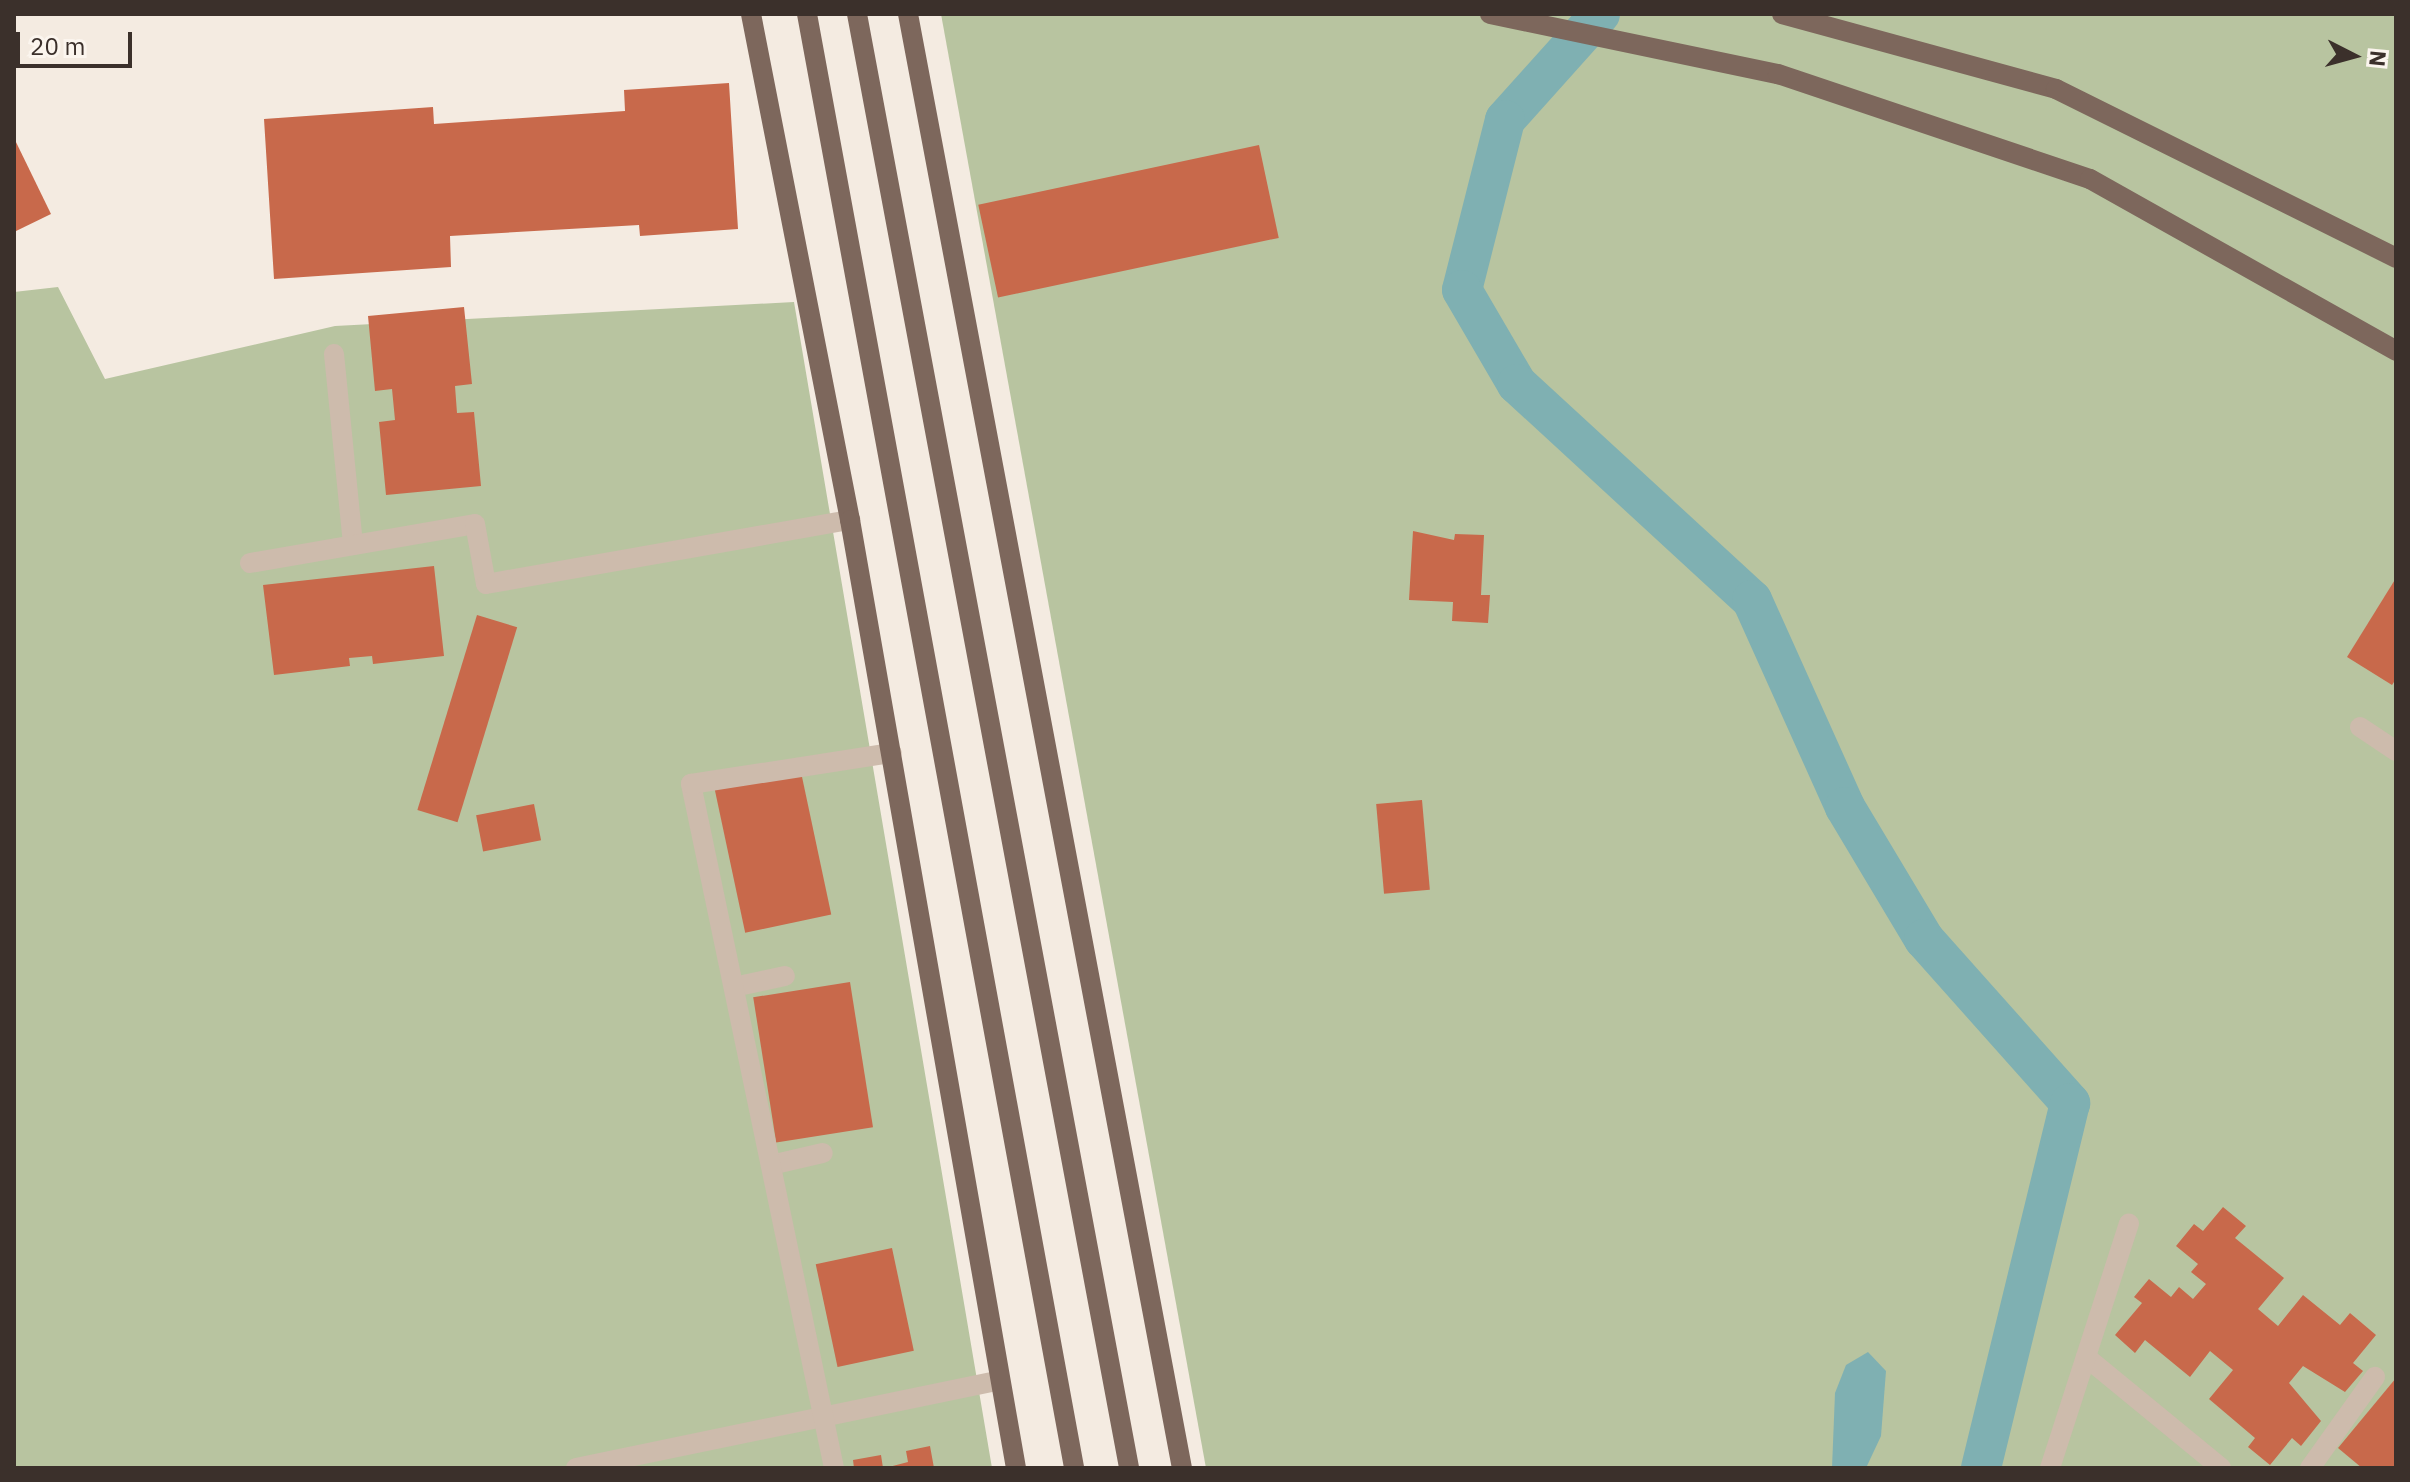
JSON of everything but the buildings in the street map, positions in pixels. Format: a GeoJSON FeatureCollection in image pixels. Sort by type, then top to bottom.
{"type":"FeatureCollection","features":[{"type":"Feature","properties":{"kind":"main road"},"geometry":{"type":"LineString","coordinates":[[751,14],[850,520],[1016,1468]]}},
{"type":"Feature","properties":{"kind":"main road"},"geometry":{"type":"LineString","coordinates":[[807,14],[1074,1468]]}},
{"type":"Feature","properties":{"kind":"main road"},"geometry":{"type":"LineString","coordinates":[[857,14],[1129,1468]]}},
{"type":"Feature","properties":{"kind":"main road"},"geometry":{"type":"LineString","coordinates":[[908,14],[1182,1468]]}},
{"type":"Feature","properties":{"kind":"main road"},"geometry":{"type":"LineString","coordinates":[[1490,14],[1778,74],[2090,179],[2396,351]]}},
{"type":"Feature","properties":{"kind":"main road"},"geometry":{"type":"LineString","coordinates":[[1782,14],[2056,89],[2396,258]]}},
{"type":"Feature","properties":{"kind":"street"},"geometry":{"type":"LineString","coordinates":[[334,354],[353,545]]}},
{"type":"Feature","properties":{"kind":"street"},"geometry":{"type":"LineString","coordinates":[[250,563],[475,524],[486,584],[850,520]]}},
{"type":"Feature","properties":{"kind":"street"},"geometry":{"type":"LineString","coordinates":[[2360,727],[2396,751]]}},
{"type":"Feature","properties":{"kind":"street"},"geometry":{"type":"LineString","coordinates":[[834,1468],[691,784],[892,753]]}},
{"type":"Feature","properties":{"kind":"street"},"geometry":{"type":"LineString","coordinates":[[734,987],[785,976]]}},
{"type":"Feature","properties":{"kind":"street"},"geometry":{"type":"LineString","coordinates":[[771,1165],[823,1153]]}},
{"type":"Feature","properties":{"kind":"street"},"geometry":{"type":"LineString","coordinates":[[2050,1468],[2129,1223]]}},
{"type":"Feature","properties":{"kind":"street"},"geometry":{"type":"LineString","coordinates":[[2086,1357],[2221,1468]]}},
{"type":"Feature","properties":{"kind":"street"},"geometry":{"type":"LineString","coordinates":[[2310,1468],[2375,1377]]}},
{"type":"Feature","properties":{"kind":"street"},"geometry":{"type":"LineString","coordinates":[[576,1468],[1000,1380]]}},
{"type":"Feature","properties":{"kind":"green space"},"geometry":{"type":"Polygon","coordinates":[[[941,14],[2396,14],[2396,1468],[1206,1468],[941,14]]]}},
{"type":"Feature","properties":{"kind":"green space"},"geometry":{"type":"Polygon","coordinates":[[[58,287],[105,379],[335,326],[794,302],[992,1468],[14,1468],[14,292],[58,287]]]}},
{"type":"Feature","properties":{"kind":"water"},"geometry":{"type":"Polygon","coordinates":[[[1868,1352],[1886,1371],[1881,1436],[1866,1468],[1832,1468],[1835,1393],[1846,1365],[1868,1352]]]}},
{"type":"Feature","properties":{"kind":"waterway"},"geometry":{"type":"LineString","coordinates":[[1600,14],[1505,120],[1462,290],[1517,384],[1752,600],[1845,807],[1924,939],[2070,1103],[1981,1468]]}}]}
